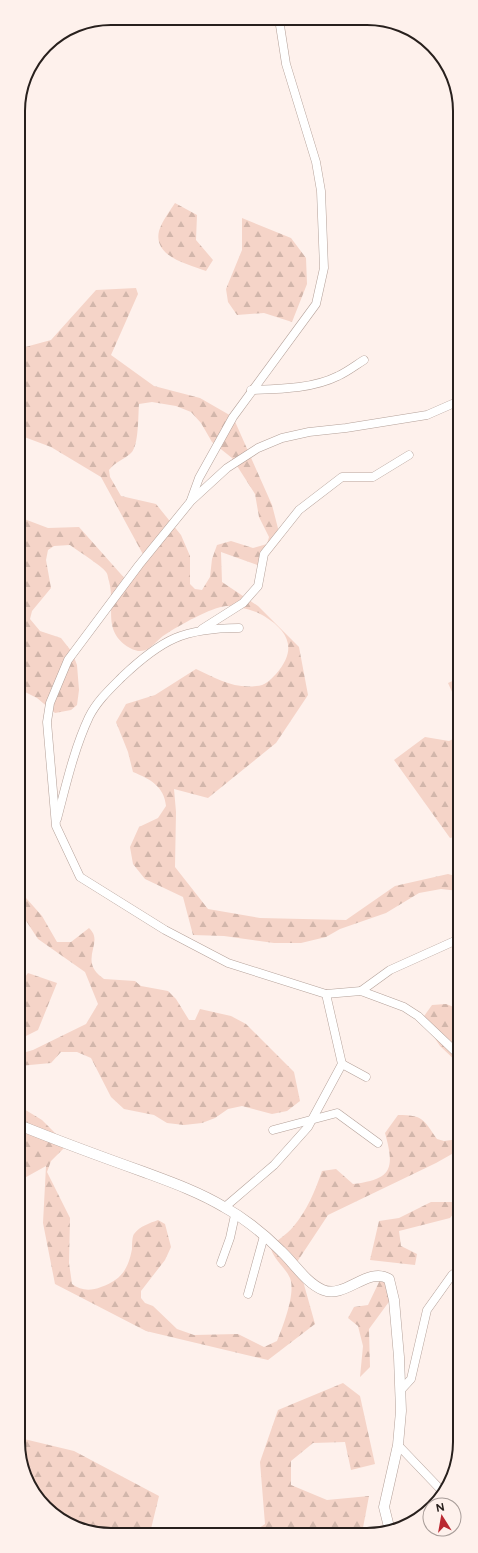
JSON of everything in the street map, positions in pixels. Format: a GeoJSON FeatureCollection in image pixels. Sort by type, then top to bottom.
{"type":"FeatureCollection","features":[{"type":"Feature","properties":{"kind":"street"},"geometry":{"type":"LineString","coordinates":[[191,501],[202,472],[233,417],[251,390],[316,304],[324,268],[321,191],[316,162],[286,64],[280,25]]}},
{"type":"Feature","properties":{"kind":"street"},"geometry":{"type":"LineString","coordinates":[[251,390],[304,386],[320,382],[337,377],[364,360]]}},
{"type":"Feature","properties":{"kind":"street"},"geometry":{"type":"LineString","coordinates":[[453,404],[427,415],[346,428],[308,432],[258,448],[227,468],[191,501],[139,565],[68,660],[56,685],[50,703],[47,722],[56,826],[80,877],[165,930],[228,963],[326,994],[361,991],[404,1007],[418,1016],[453,1049]]}},
{"type":"Feature","properties":{"kind":"street"},"geometry":{"type":"LineString","coordinates":[[200,630],[243,603],[258,586],[264,554],[299,510],[342,476],[373,477],[409,455]]}},
{"type":"Feature","properties":{"kind":"street"},"geometry":{"type":"LineString","coordinates":[[56,826],[76,752],[95,707],[104,695],[142,658],[167,641],[200,630],[239,628]]}},
{"type":"Feature","properties":{"kind":"street"},"geometry":{"type":"LineString","coordinates":[[361,991],[390,970],[453,942]]}},
{"type":"Feature","properties":{"kind":"street"},"geometry":{"type":"LineString","coordinates":[[225,1207],[274,1165],[315,1118],[342,1064],[326,994]]}},
{"type":"Feature","properties":{"kind":"street"},"geometry":{"type":"LineString","coordinates":[[342,1064],[366,1077]]}},
{"type":"Feature","properties":{"kind":"street"},"geometry":{"type":"LineString","coordinates":[[273,1130],[337,1113],[378,1143]]}},
{"type":"Feature","properties":{"kind":"street"},"geometry":{"type":"LineString","coordinates":[[25,1127],[65,1144],[189,1189],[225,1207],[264,1236],[281,1251],[312,1284],[323,1290],[334,1291],[374,1276],[384,1276],[389,1278],[394,1300],[399,1356],[401,1411],[398,1445],[384,1508],[388,1525]]}},
{"type":"Feature","properties":{"kind":"street"},"geometry":{"type":"LineString","coordinates":[[221,1263],[230,1238],[235,1215]]}},
{"type":"Feature","properties":{"kind":"street"},"geometry":{"type":"LineString","coordinates":[[248,1294],[264,1236]]}},
{"type":"Feature","properties":{"kind":"street"},"geometry":{"type":"LineString","coordinates":[[400,1391],[411,1379],[427,1310],[453,1275]]}},
{"type":"Feature","properties":{"kind":"street"},"geometry":{"type":"LineString","coordinates":[[398,1445],[440,1488]]}},
{"type":"Feature","properties":{"kind":"green space"},"geometry":{"type":"Polygon","coordinates":[[[175,203],[197,215],[196,240],[213,260],[206,271],[174,258],[166,253],[161,247],[159,240],[160,227],[175,203]]]}},
{"type":"Feature","properties":{"kind":"green space"},"geometry":{"type":"Polygon","coordinates":[[[242,218],[291,238],[306,258],[307,284],[292,322],[264,313],[237,315],[228,302],[226,289],[242,250],[242,218]]]}},
{"type":"Feature","properties":{"kind":"green space"},"geometry":{"type":"Polygon","coordinates":[[[136,288],[138,294],[111,355],[154,386],[200,398],[233,417],[272,505],[281,540],[260,566],[221,552],[222,582],[258,606],[280,628],[264,616],[251,610],[226,606],[195,617],[178,626],[146,650],[136,651],[121,641],[115,634],[111,618],[111,591],[108,575],[104,569],[70,545],[54,546],[48,550],[46,560],[51,588],[32,611],[30,619],[40,631],[61,638],[72,652],[77,665],[79,690],[77,705],[71,710],[55,713],[37,698],[25,692],[25,519],[48,528],[79,527],[127,581],[145,558],[101,477],[51,447],[25,437],[25,347],[51,340],[96,290],[136,288]],[[152,402],[139,404],[137,437],[134,449],[109,470],[110,477],[121,496],[156,504],[181,535],[190,556],[190,584],[195,589],[202,590],[210,577],[212,559],[217,545],[231,541],[253,548],[267,544],[269,537],[259,517],[255,494],[232,458],[212,442],[201,423],[191,412],[176,406],[152,402]]]}},
{"type":"Feature","properties":{"kind":"green space"},"geometry":{"type":"Polygon","coordinates":[[[280,628],[299,647],[308,695],[276,743],[208,798],[174,789],[176,812],[175,867],[208,909],[260,918],[346,920],[395,886],[448,874],[453,875],[453,890],[441,889],[419,893],[386,913],[340,929],[326,937],[301,943],[274,943],[224,936],[193,935],[183,897],[145,879],[133,864],[130,847],[139,827],[158,818],[166,806],[165,799],[159,788],[145,777],[133,772],[128,752],[116,722],[126,704],[155,695],[196,669],[225,682],[240,686],[262,685],[276,674],[283,665],[287,657],[288,642],[280,628]]]}},
{"type":"Feature","properties":{"kind":"green space"},"geometry":{"type":"Polygon","coordinates":[[[453,681],[453,694],[448,683],[453,681]]]}},
{"type":"Feature","properties":{"kind":"green space"},"geometry":{"type":"Polygon","coordinates":[[[425,737],[449,741],[453,739],[453,837],[450,838],[394,760],[425,737]]]}},
{"type":"Feature","properties":{"kind":"green space"},"geometry":{"type":"Polygon","coordinates":[[[25,891],[26,898],[42,916],[57,942],[71,942],[89,928],[94,937],[92,956],[93,967],[104,979],[135,981],[141,986],[168,991],[176,999],[189,1020],[195,1020],[200,1009],[231,1016],[246,1024],[294,1072],[300,1101],[287,1111],[272,1114],[242,1106],[228,1109],[215,1118],[202,1123],[184,1125],[167,1123],[154,1115],[124,1109],[111,1097],[91,1058],[77,1052],[61,1052],[51,1063],[25,1065],[25,1052],[33,1050],[86,1024],[98,1004],[85,972],[38,939],[25,919],[25,891]]]}},
{"type":"Feature","properties":{"kind":"green space"},"geometry":{"type":"Polygon","coordinates":[[[28,973],[57,983],[38,1030],[25,1036],[25,977],[28,973]]]}},
{"type":"Feature","properties":{"kind":"green space"},"geometry":{"type":"Polygon","coordinates":[[[446,1004],[453,1007],[453,1058],[440,1046],[422,1019],[432,1005],[446,1004]]]}},
{"type":"Feature","properties":{"kind":"green space"},"geometry":{"type":"Polygon","coordinates":[[[25,1110],[42,1120],[65,1143],[66,1146],[51,1161],[47,1172],[70,1218],[69,1263],[72,1284],[82,1289],[90,1290],[114,1281],[126,1268],[132,1249],[132,1239],[136,1231],[158,1220],[165,1224],[171,1247],[165,1260],[141,1291],[141,1298],[145,1303],[153,1306],[177,1329],[194,1335],[238,1334],[264,1347],[277,1341],[288,1310],[291,1292],[290,1278],[271,1249],[298,1221],[306,1208],[322,1171],[336,1169],[353,1184],[376,1179],[383,1175],[390,1164],[390,1155],[385,1133],[398,1115],[418,1117],[429,1127],[437,1139],[444,1141],[453,1140],[453,1153],[328,1215],[295,1265],[303,1281],[315,1324],[268,1360],[146,1331],[55,1284],[43,1223],[46,1166],[25,1178],[25,1110]]]}},
{"type":"Feature","properties":{"kind":"green space"},"geometry":{"type":"Polygon","coordinates":[[[431,1202],[453,1202],[453,1214],[450,1218],[399,1231],[401,1246],[417,1254],[415,1265],[370,1260],[379,1221],[399,1218],[431,1202]]]}},
{"type":"Feature","properties":{"kind":"green space"},"geometry":{"type":"Polygon","coordinates":[[[380,1280],[389,1281],[391,1299],[369,1329],[370,1367],[360,1377],[363,1346],[358,1326],[348,1318],[354,1307],[368,1305],[380,1280]]]}},
{"type":"Feature","properties":{"kind":"green space"},"geometry":{"type":"Polygon","coordinates":[[[343,1383],[360,1396],[375,1464],[351,1470],[345,1442],[313,1443],[291,1461],[291,1485],[327,1500],[369,1496],[363,1528],[259,1528],[265,1524],[260,1462],[278,1410],[343,1383]]]}},
{"type":"Feature","properties":{"kind":"green space"},"geometry":{"type":"Polygon","coordinates":[[[25,1439],[74,1451],[159,1496],[151,1528],[105,1528],[83,1523],[68,1517],[50,1503],[36,1485],[27,1459],[25,1439]]]}}]}
